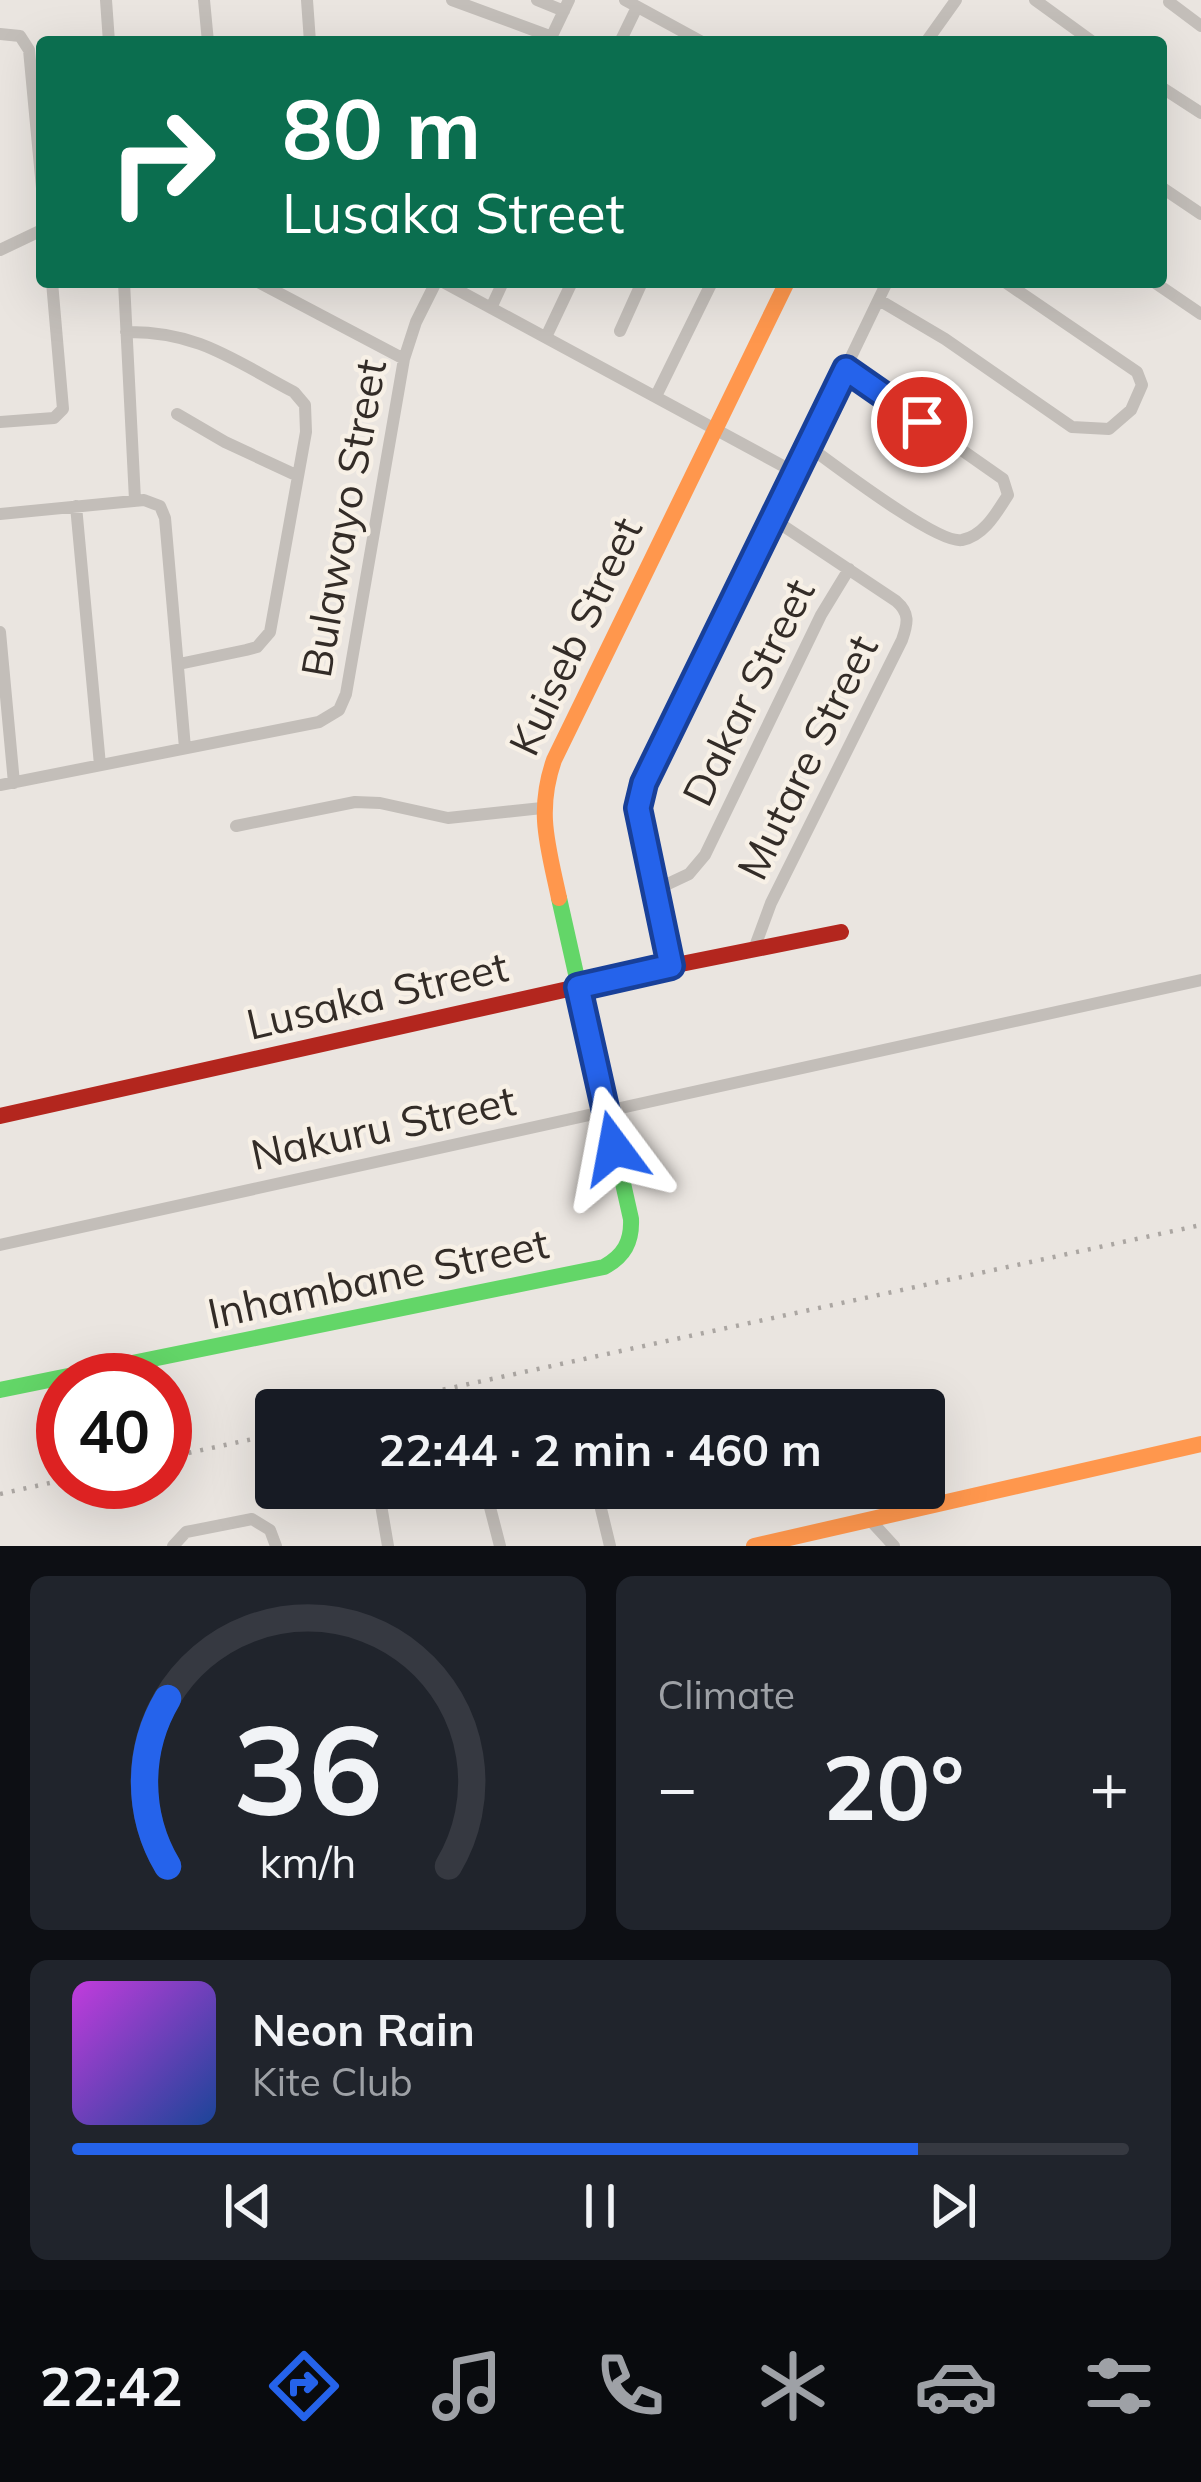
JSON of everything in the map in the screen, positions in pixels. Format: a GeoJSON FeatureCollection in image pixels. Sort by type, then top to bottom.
{"type":"FeatureCollection","features":[{"type":"Feature","properties":{"kind":"street"},"geometry":{"type":"LineString","coordinates":[[106,0],[109,36]]}},
{"type":"Feature","properties":{"kind":"street"},"geometry":{"type":"LineString","coordinates":[[204,0],[207,36]]}},
{"type":"Feature","properties":{"kind":"street"},"geometry":{"type":"LineString","coordinates":[[307,0],[310,36]]}},
{"type":"Feature","properties":{"kind":"street"},"geometry":{"type":"LineString","coordinates":[[452,0],[495,7],[545,36]]}},
{"type":"Feature","properties":{"kind":"street"},"geometry":{"type":"LineString","coordinates":[[537,0],[566,6],[551,36]]}},
{"type":"Feature","properties":{"kind":"street"},"geometry":{"type":"LineString","coordinates":[[934,36],[956,0]]}},
{"type":"Feature","properties":{"kind":"street"},"geometry":{"type":"LineString","coordinates":[[1035,0],[1085,36]]}},
{"type":"Feature","properties":{"kind":"street"},"geometry":{"type":"LineString","coordinates":[[1168,2],[1201,26]]}},
{"type":"Feature","properties":{"kind":"street"},"geometry":{"type":"LineString","coordinates":[[622,36],[631,3],[688,36]]}},
{"type":"Feature","properties":{"kind":"street"},"geometry":{"type":"LineString","coordinates":[[0,34],[20,36],[29,50],[36,124]]}},
{"type":"Feature","properties":{"kind":"street"},"geometry":{"type":"LineString","coordinates":[[1167,90],[1199,109]]}},
{"type":"Feature","properties":{"kind":"street"},"geometry":{"type":"LineString","coordinates":[[1167,191],[1201,214]]}},
{"type":"Feature","properties":{"kind":"street"},"geometry":{"type":"LineString","coordinates":[[0,250],[36,233]]}},
{"type":"Feature","properties":{"kind":"street"},"geometry":{"type":"LineString","coordinates":[[0,422],[54,418],[63,409],[53,288]]}},
{"type":"Feature","properties":{"kind":"street"},"geometry":{"type":"LineString","coordinates":[[124,288],[135,500]]}},
{"type":"Feature","properties":{"kind":"street"},"geometry":{"type":"LineString","coordinates":[[269,288],[404,359]]}},
{"type":"Feature","properties":{"kind":"street","name":"Bulawayo Street"},"geometry":{"type":"LineString","coordinates":[[7,784],[319,722],[340,710],[404,359],[436,288]]}},
{"type":"Feature","properties":{"kind":"street"},"geometry":{"type":"LineString","coordinates":[[451,288],[796,472]]}},
{"type":"Feature","properties":{"kind":"street"},"geometry":{"type":"LineString","coordinates":[[491,308],[500,288]]}},
{"type":"Feature","properties":{"kind":"street"},"geometry":{"type":"LineString","coordinates":[[546,337],[569,288]]}},
{"type":"Feature","properties":{"kind":"street"},"geometry":{"type":"LineString","coordinates":[[620,331],[639,288]]}},
{"type":"Feature","properties":{"kind":"street"},"geometry":{"type":"LineString","coordinates":[[656,396],[709,288]]}},
{"type":"Feature","properties":{"kind":"street","name":"Kuiseb Street"},"geometry":{"type":"LineString","coordinates":[[606,1112],[542,808],[554,760],[784,288]]}},
{"type":"Feature","properties":{"kind":"street"},"geometry":{"type":"LineString","coordinates":[[671,966],[638,808],[640,796],[884,288]]}},
{"type":"Feature","properties":{"kind":"street"},"geometry":{"type":"LineString","coordinates":[[879,300],[945,338],[1072,427],[1109,429],[1125,417],[1138,400],[1142,385],[1137,372],[1014,288]]}},
{"type":"Feature","properties":{"kind":"street"},"geometry":{"type":"LineString","coordinates":[[1163,288],[1201,314]]}},
{"type":"Feature","properties":{"kind":"street"},"geometry":{"type":"LineString","coordinates":[[126,332],[165,332],[190,338],[301,398],[307,422],[270,632],[257,647],[179,664]]}},
{"type":"Feature","properties":{"kind":"street"},"geometry":{"type":"LineString","coordinates":[[808,446],[884,501],[957,541],[980,531],[1008,495],[1003,479],[846,369]]}},
{"type":"Feature","properties":{"kind":"street"},"geometry":{"type":"LineString","coordinates":[[177,414],[298,476]]}},
{"type":"Feature","properties":{"kind":"street"},"geometry":{"type":"LineString","coordinates":[[0,514],[135,500],[155,502],[163,511],[185,748]]}},
{"type":"Feature","properties":{"kind":"street"},"geometry":{"type":"LineString","coordinates":[[76,506],[100,765]]}},
{"type":"Feature","properties":{"kind":"street","name":"Mutare Street"},"geometry":{"type":"LineString","coordinates":[[754,949],[764,919],[906,630],[907,613],[773,519]]}},
{"type":"Feature","properties":{"kind":"street","name":"Dakar Street"},"geometry":{"type":"LineString","coordinates":[[655,890],[689,874],[705,855],[821,615],[849,569]]}},
{"type":"Feature","properties":{"kind":"street"},"geometry":{"type":"LineString","coordinates":[[0,632],[7,784]]}},
{"type":"Feature","properties":{"kind":"street"},"geometry":{"type":"LineString","coordinates":[[236,826],[355,802],[448,818],[542,808]]}},
{"type":"Feature","properties":{"kind":"street","name":"Lusaka Street"},"geometry":{"type":"LineString","coordinates":[[0,1116],[841,932]]}},
{"type":"Feature","properties":{"kind":"street","name":"Nakuru Street"},"geometry":{"type":"LineString","coordinates":[[0,1244],[1201,980]]}},
{"type":"Feature","properties":{"kind":"street","name":"Inhambane Street"},"geometry":{"type":"LineString","coordinates":[[0,1390],[604,1267],[625,1252],[632,1227],[606,1112]]}},
{"type":"Feature","properties":{"kind":"street"},"geometry":{"type":"LineString","coordinates":[[754,1546],[1201,1444]]}},
{"type":"Feature","properties":{"kind":"street"},"geometry":{"type":"LineString","coordinates":[[382,1509],[388,1546]]}},
{"type":"Feature","properties":{"kind":"street"},"geometry":{"type":"LineString","coordinates":[[490,1509],[500,1546]]}},
{"type":"Feature","properties":{"kind":"street"},"geometry":{"type":"LineString","coordinates":[[600,1509],[610,1546]]}},
{"type":"Feature","properties":{"kind":"street"},"geometry":{"type":"LineString","coordinates":[[173,1546],[186,1532],[252,1520],[270,1530],[276,1546]]}},
{"type":"Feature","properties":{"kind":"street"},"geometry":{"type":"LineString","coordinates":[[870,1520],[894,1546]]}},
{"type":"Feature","properties":{"kind":"railway"},"geometry":{"type":"LineString","coordinates":[[446,1389],[1201,1225]]}},
{"type":"Feature","properties":{"kind":"railway"},"geometry":{"type":"LineString","coordinates":[[192,1452],[255,1439]]}},
{"type":"Feature","properties":{"kind":"railway"},"geometry":{"type":"LineString","coordinates":[[0,1494],[36,1486]]}},
{"type":"Feature","properties":{"kind":"traffic: fast"},"geometry":{"type":"LineString","coordinates":[[0,1390],[604,1267],[617,1258],[628,1241],[631,1219],[559,898]]}},
{"type":"Feature","properties":{"kind":"traffic: slow"},"geometry":{"type":"LineString","coordinates":[[559,898],[545,813],[554,760],[784,288]]}},
{"type":"Feature","properties":{"kind":"traffic: slow"},"geometry":{"type":"LineString","coordinates":[[754,1546],[1201,1444]]}},
{"type":"Feature","properties":{"kind":"traffic: jam"},"geometry":{"type":"LineString","coordinates":[[0,1116],[841,932]]}},
{"type":"Feature","properties":{"kind":"route"},"geometry":{"type":"LineString","coordinates":[[614,1148],[578,987],[671,966],[638,808],[644,783],[846,369],[922,422]]}}]}
